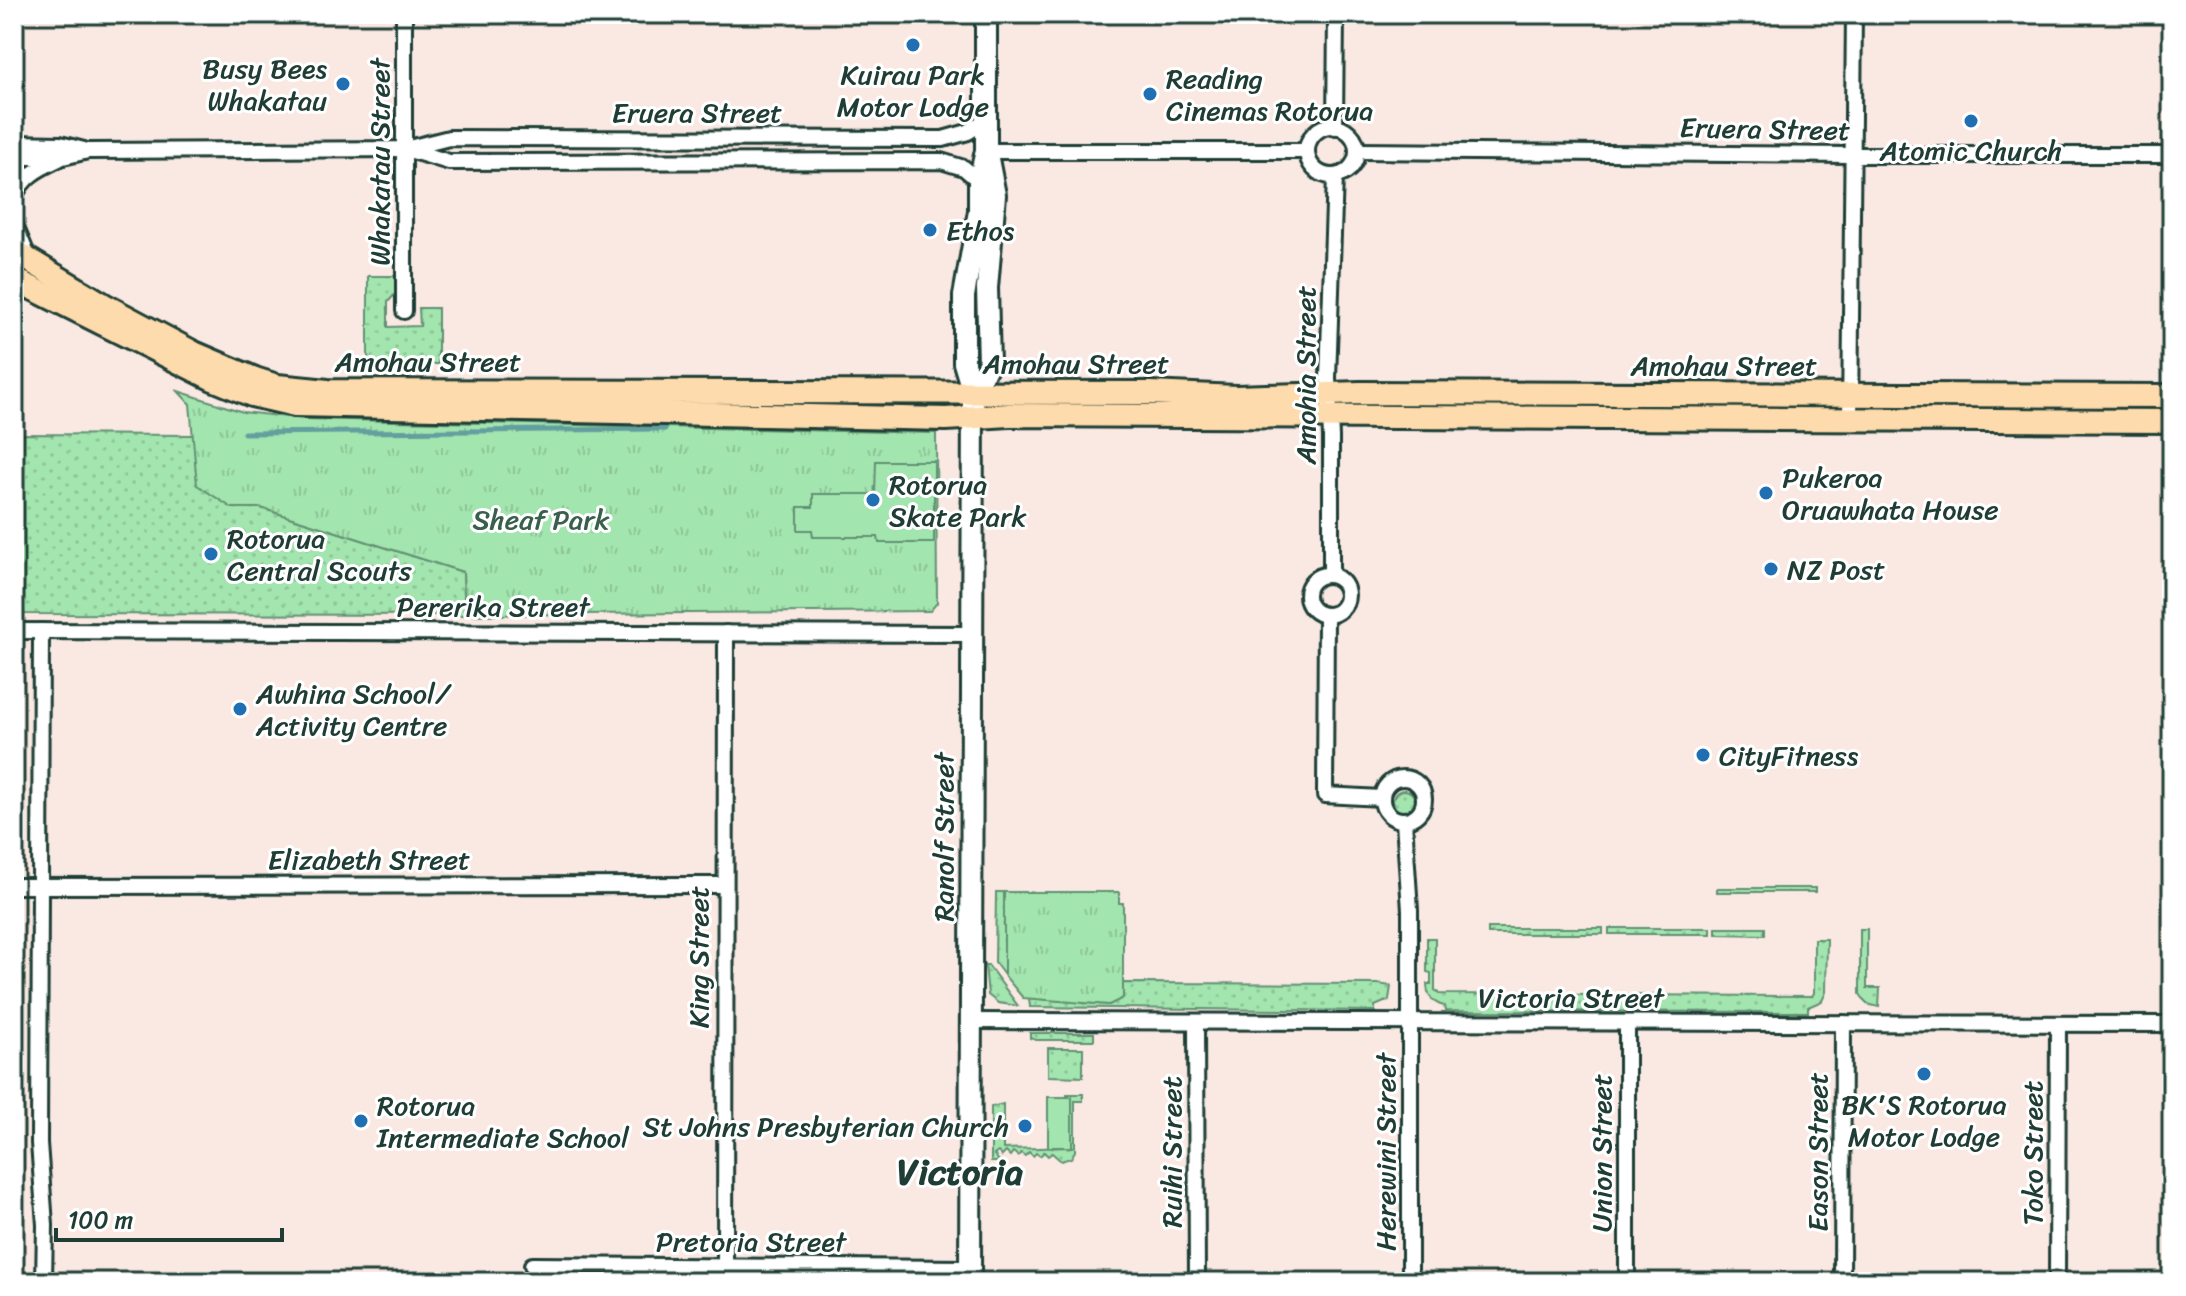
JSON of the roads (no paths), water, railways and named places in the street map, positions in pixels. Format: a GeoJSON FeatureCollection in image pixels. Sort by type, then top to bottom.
{"type":"FeatureCollection","features":[{"type":"Feature","properties":{"kind":"main road","name":"Amohau Street"},"geometry":{"type":"LineString","coordinates":[[23,257],[194,353],[255,379],[277,386],[366,392],[1151,393],[1236,397],[1329,394],[2172,396]]}},
{"type":"Feature","properties":{"kind":"main road","name":"Amohau Street"},"geometry":{"type":"LineString","coordinates":[[14,279],[211,378],[252,395],[295,405],[946,419],[2172,421]]}},
{"type":"Feature","properties":{"kind":"main road"},"geometry":{"type":"LineString","coordinates":[[14,287],[43,295]]}},
{"type":"Feature","properties":{"kind":"main road"},"geometry":{"type":"LineString","coordinates":[[796,393],[796,416]]}},
{"type":"Feature","properties":{"kind":"street","name":"Whakatau Street"},"geometry":{"type":"LineString","coordinates":[[404,14],[404,311]]}},
{"type":"Feature","properties":{"kind":"street","name":"Ranolf Street"},"geometry":{"type":"LineString","coordinates":[[970,1275],[973,393],[964,363],[964,296],[979,211],[979,181],[986,151],[986,14]]}},
{"type":"Feature","properties":{"kind":"street"},"geometry":{"type":"LineString","coordinates":[[1335,127],[1336,14]]}},
{"type":"Feature","properties":{"kind":"street"},"geometry":{"type":"LineString","coordinates":[[1850,420],[1854,14]]}},
{"type":"Feature","properties":{"kind":"street","name":"Eruera Street"},"geometry":{"type":"LineString","coordinates":[[14,198],[17,189],[34,171],[63,157],[88,151],[405,149],[449,138],[943,139],[968,132],[986,120]]}},
{"type":"Feature","properties":{"kind":"street"},"geometry":{"type":"LineString","coordinates":[[1335,127],[1351,134],[1358,151],[1352,167],[1335,176],[1320,173],[1311,164],[1307,151],[1312,136],[1321,129],[1335,127]]}},
{"type":"Feature","properties":{"kind":"street","name":"Eruera Street"},"geometry":{"type":"LineString","coordinates":[[14,143],[60,144],[88,151]]}},
{"type":"Feature","properties":{"kind":"street","name":"Eruera Street"},"geometry":{"type":"LineString","coordinates":[[405,149],[449,162],[941,161],[964,168],[979,181]]}},
{"type":"Feature","properties":{"kind":"street","name":"Ranolf Street"},"geometry":{"type":"LineString","coordinates":[[973,393],[989,363],[987,288],[995,195],[986,151]]}},
{"type":"Feature","properties":{"kind":"street"},"geometry":{"type":"LineString","coordinates":[[986,151],[1307,151]]}},
{"type":"Feature","properties":{"kind":"street","name":"Eruera Street"},"geometry":{"type":"LineString","coordinates":[[1358,151],[2172,155]]}},
{"type":"Feature","properties":{"kind":"street","name":"Eruera Street"},"geometry":{"type":"LineString","coordinates":[[14,157],[63,157]]}},
{"type":"Feature","properties":{"kind":"street","name":"Amohia Street"},"geometry":{"type":"LineString","coordinates":[[1326,615],[1337,612],[1347,597],[1345,583],[1331,574],[1329,394],[1335,176]]}},
{"type":"Feature","properties":{"kind":"street"},"geometry":{"type":"LineString","coordinates":[[14,223],[23,257]]}},
{"type":"Feature","properties":{"kind":"street"},"geometry":{"type":"LineString","coordinates":[[1331,574],[1316,579],[1306,596],[1311,610],[1326,615],[1325,795],[1381,798]]}},
{"type":"Feature","properties":{"kind":"street","name":"Pererika Street"},"geometry":{"type":"LineString","coordinates":[[14,631],[972,634]]}},
{"type":"Feature","properties":{"kind":"street"},"geometry":{"type":"LineString","coordinates":[[41,631],[39,1143],[45,1225],[44,1282]]}},
{"type":"Feature","properties":{"kind":"street","name":"King Street"},"geometry":{"type":"LineString","coordinates":[[725,1275],[726,633]]}},
{"type":"Feature","properties":{"kind":"street"},"geometry":{"type":"LineString","coordinates":[[1398,778],[1409,779],[1419,785],[1424,799],[1415,817],[1404,821],[1389,815],[1381,798],[1386,786],[1398,778]]}},
{"type":"Feature","properties":{"kind":"street"},"geometry":{"type":"LineString","coordinates":[[1404,821],[1410,910],[1411,1022]]}},
{"type":"Feature","properties":{"kind":"street","name":"Elizabeth Street"},"geometry":{"type":"LineString","coordinates":[[14,886],[724,885]]}},
{"type":"Feature","properties":{"kind":"street","name":"Victoria Street"},"geometry":{"type":"LineString","coordinates":[[971,1021],[2172,1024]]}},
{"type":"Feature","properties":{"kind":"street","name":"Ruihi Street"},"geometry":{"type":"LineString","coordinates":[[1196,1022],[1197,1282]]}},
{"type":"Feature","properties":{"kind":"street","name":"Herewini Street"},"geometry":{"type":"LineString","coordinates":[[1410,1282],[1411,1022]]}},
{"type":"Feature","properties":{"kind":"street","name":"Union Street"},"geometry":{"type":"LineString","coordinates":[[1627,1023],[1627,1282]]}},
{"type":"Feature","properties":{"kind":"street","name":"Eason Street"},"geometry":{"type":"LineString","coordinates":[[1842,1282],[1843,1023]]}},
{"type":"Feature","properties":{"kind":"street","name":"Toko Street"},"geometry":{"type":"LineString","coordinates":[[2057,1282],[2058,1024]]}},
{"type":"Feature","properties":{"kind":"street","name":"Pretoria Street"},"geometry":{"type":"LineString","coordinates":[[532,1265],[725,1275],[970,1275]]}},
{"type":"Feature","properties":{"kind":"waterway"},"geometry":{"type":"LineString","coordinates":[[244,433],[665,429]]}},
{"type":"Feature","properties":{"kind":"place","name":"Kuirau Park Motor Lodge"},"geometry":{"type":"Point","coordinates":[913,45]}},
{"type":"Feature","properties":{"kind":"place","name":"Busy Bees Whakatau"},"geometry":{"type":"Point","coordinates":[343,84]}},
{"type":"Feature","properties":{"kind":"place","name":"Reading Cinemas Rotorua"},"geometry":{"type":"Point","coordinates":[1150,94]}},
{"type":"Feature","properties":{"kind":"place","name":"Atomic Church"},"geometry":{"type":"Point","coordinates":[1971,121]}},
{"type":"Feature","properties":{"kind":"place","name":"Ethos"},"geometry":{"type":"Point","coordinates":[930,230]}},
{"type":"Feature","properties":{"kind":"place","name":"Pukeroa Oruawhata House"},"geometry":{"type":"Point","coordinates":[1766,493]}},
{"type":"Feature","properties":{"kind":"place","name":"Rotorua Skate Park"},"geometry":{"type":"Point","coordinates":[873,500]}},
{"type":"Feature","properties":{"kind":"place","name":"Rotorua Central Scouts"},"geometry":{"type":"Point","coordinates":[211,554]}},
{"type":"Feature","properties":{"kind":"place","name":"NZ Post"},"geometry":{"type":"Point","coordinates":[1771,569]}},
{"type":"Feature","properties":{"kind":"place","name":"Awhina School/ Activity Centre"},"geometry":{"type":"Point","coordinates":[240,709]}},
{"type":"Feature","properties":{"kind":"place","name":"CityFitness"},"geometry":{"type":"Point","coordinates":[1703,755]}},
{"type":"Feature","properties":{"kind":"place","name":"BK'S Rotorua Motor Lodge"},"geometry":{"type":"Point","coordinates":[1924,1074]}},
{"type":"Feature","properties":{"kind":"place","name":"Rotorua Intermediate School"},"geometry":{"type":"Point","coordinates":[361,1121]}},
{"type":"Feature","properties":{"kind":"place","name":"St Johns Presbyterian Church"},"geometry":{"type":"Point","coordinates":[1025,1126]}},
{"type":"Feature","properties":{"kind":"district","name":"Victoria"},"geometry":{"type":"Point","coordinates":[960,1172]}},
{"type":"Feature","properties":{"kind":"park label","name":"Sheaf Park"},"geometry":{"type":"Point","coordinates":[541,519]}}]}
